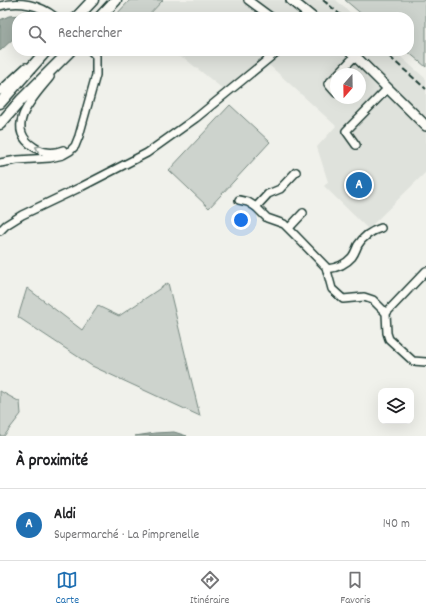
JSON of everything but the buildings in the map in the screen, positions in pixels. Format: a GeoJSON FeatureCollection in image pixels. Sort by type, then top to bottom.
{"type":"FeatureCollection","features":[{"type":"Feature","properties":{"kind":"highway"},"geometry":{"type":"LineString","coordinates":[[82,12],[93,0]]}},
{"type":"Feature","properties":{"kind":"highway"},"geometry":{"type":"LineString","coordinates":[[105,12],[116,0]]}},
{"type":"Feature","properties":{"kind":"highway"},"geometry":{"type":"LineString","coordinates":[[0,103],[41,56]]}},
{"type":"Feature","properties":{"kind":"highway"},"geometry":{"type":"LineString","coordinates":[[0,124],[21,100],[65,56]]}},
{"type":"Feature","properties":{"kind":"main road"},"geometry":{"type":"LineString","coordinates":[[291,0],[306,12]]}},
{"type":"Feature","properties":{"kind":"main road"},"geometry":{"type":"LineString","coordinates":[[355,56],[426,126]]}},
{"type":"Feature","properties":{"kind":"street"},"geometry":{"type":"LineString","coordinates":[[248,0],[264,12]]}},
{"type":"Feature","properties":{"kind":"street"},"geometry":{"type":"LineString","coordinates":[[0,6],[6,3],[22,2],[34,5],[46,12]]}},
{"type":"Feature","properties":{"kind":"street"},"geometry":{"type":"LineString","coordinates":[[0,91],[39,56]]}},
{"type":"Feature","properties":{"kind":"street"},"geometry":{"type":"LineString","coordinates":[[66,56],[26,107],[20,125],[27,142],[40,151],[59,152],[75,146]]}},
{"type":"Feature","properties":{"kind":"street"},"geometry":{"type":"LineString","coordinates":[[0,163],[17,160],[50,158],[63,155],[75,146],[80,136],[96,75],[96,56]]}},
{"type":"Feature","properties":{"kind":"street"},"geometry":{"type":"LineString","coordinates":[[0,231],[6,225],[22,215],[147,153],[196,118],[272,56]]}},
{"type":"Feature","properties":{"kind":"street"},"geometry":{"type":"LineString","coordinates":[[343,68],[350,56]]}},
{"type":"Feature","properties":{"kind":"street"},"geometry":{"type":"LineString","coordinates":[[356,145],[346,132],[388,88]]}},
{"type":"Feature","properties":{"kind":"street"},"geometry":{"type":"LineString","coordinates":[[256,207],[268,194],[280,189],[296,172]]}},
{"type":"Feature","properties":{"kind":"street"},"geometry":{"type":"LineString","coordinates":[[239,200],[248,202],[256,207],[267,218],[284,224],[289,228],[326,267],[332,289],[343,299],[364,298],[373,300],[386,313],[387,333],[389,339],[413,361],[426,362]]}},
{"type":"Feature","properties":{"kind":"street"},"geometry":{"type":"LineString","coordinates":[[289,228],[303,213]]}},
{"type":"Feature","properties":{"kind":"street"},"geometry":{"type":"LineString","coordinates":[[327,269],[336,268],[346,262],[353,256],[358,244],[372,230],[381,228]]}},
{"type":"Feature","properties":{"kind":"street"},"geometry":{"type":"LineString","coordinates":[[386,313],[426,272]]}},
{"type":"Feature","properties":{"kind":"shaded area"},"geometry":{"type":"Polygon","coordinates":[[[130,0],[163,0],[152,12],[119,12],[130,0]]]}},
{"type":"Feature","properties":{"kind":"shaded area"},"geometry":{"type":"Polygon","coordinates":[[[164,0],[336,0],[349,12],[152,12],[164,0]]]}},
{"type":"Feature","properties":{"kind":"shaded area"},"geometry":{"type":"Polygon","coordinates":[[[345,0],[426,0],[426,67],[413,56],[414,12],[359,12],[345,0]]]}},
{"type":"Feature","properties":{"kind":"shaded area"},"geometry":{"type":"Polygon","coordinates":[[[12,16],[12,40],[0,51],[0,20],[12,16]]]}},
{"type":"Feature","properties":{"kind":"shaded area"},"geometry":{"type":"Polygon","coordinates":[[[177,56],[400,56],[426,79],[426,172],[368,229],[324,186],[328,182],[317,147],[336,126],[268,64],[228,93],[184,58],[177,56]]]}},
{"type":"Feature","properties":{"kind":"shaded area"},"geometry":{"type":"Polygon","coordinates":[[[230,105],[270,142],[209,208],[169,170],[230,105]]]}},
{"type":"Feature","properties":{"kind":"shaded area"},"geometry":{"type":"Polygon","coordinates":[[[168,283],[200,416],[92,366],[18,317],[27,288],[82,330],[98,306],[119,316],[168,283]]]}},
{"type":"Feature","properties":{"kind":"shaded area"},"geometry":{"type":"Polygon","coordinates":[[[0,391],[20,402],[21,414],[4,436],[0,436],[0,391]]]}},
{"type":"Feature","properties":{"kind":"shaded area"},"geometry":{"type":"Polygon","coordinates":[[[174,432],[187,436],[135,436],[155,433],[174,432]]]}},
{"type":"Feature","properties":{"kind":"railway"},"geometry":{"type":"LineString","coordinates":[[323,0],[337,12]]}},
{"type":"Feature","properties":{"kind":"railway"},"geometry":{"type":"LineString","coordinates":[[389,56],[426,89]]}},
{"type":"Feature","properties":{"kind":"place","name":"Aldi"},"geometry":{"type":"Point","coordinates":[359,185]}}]}
